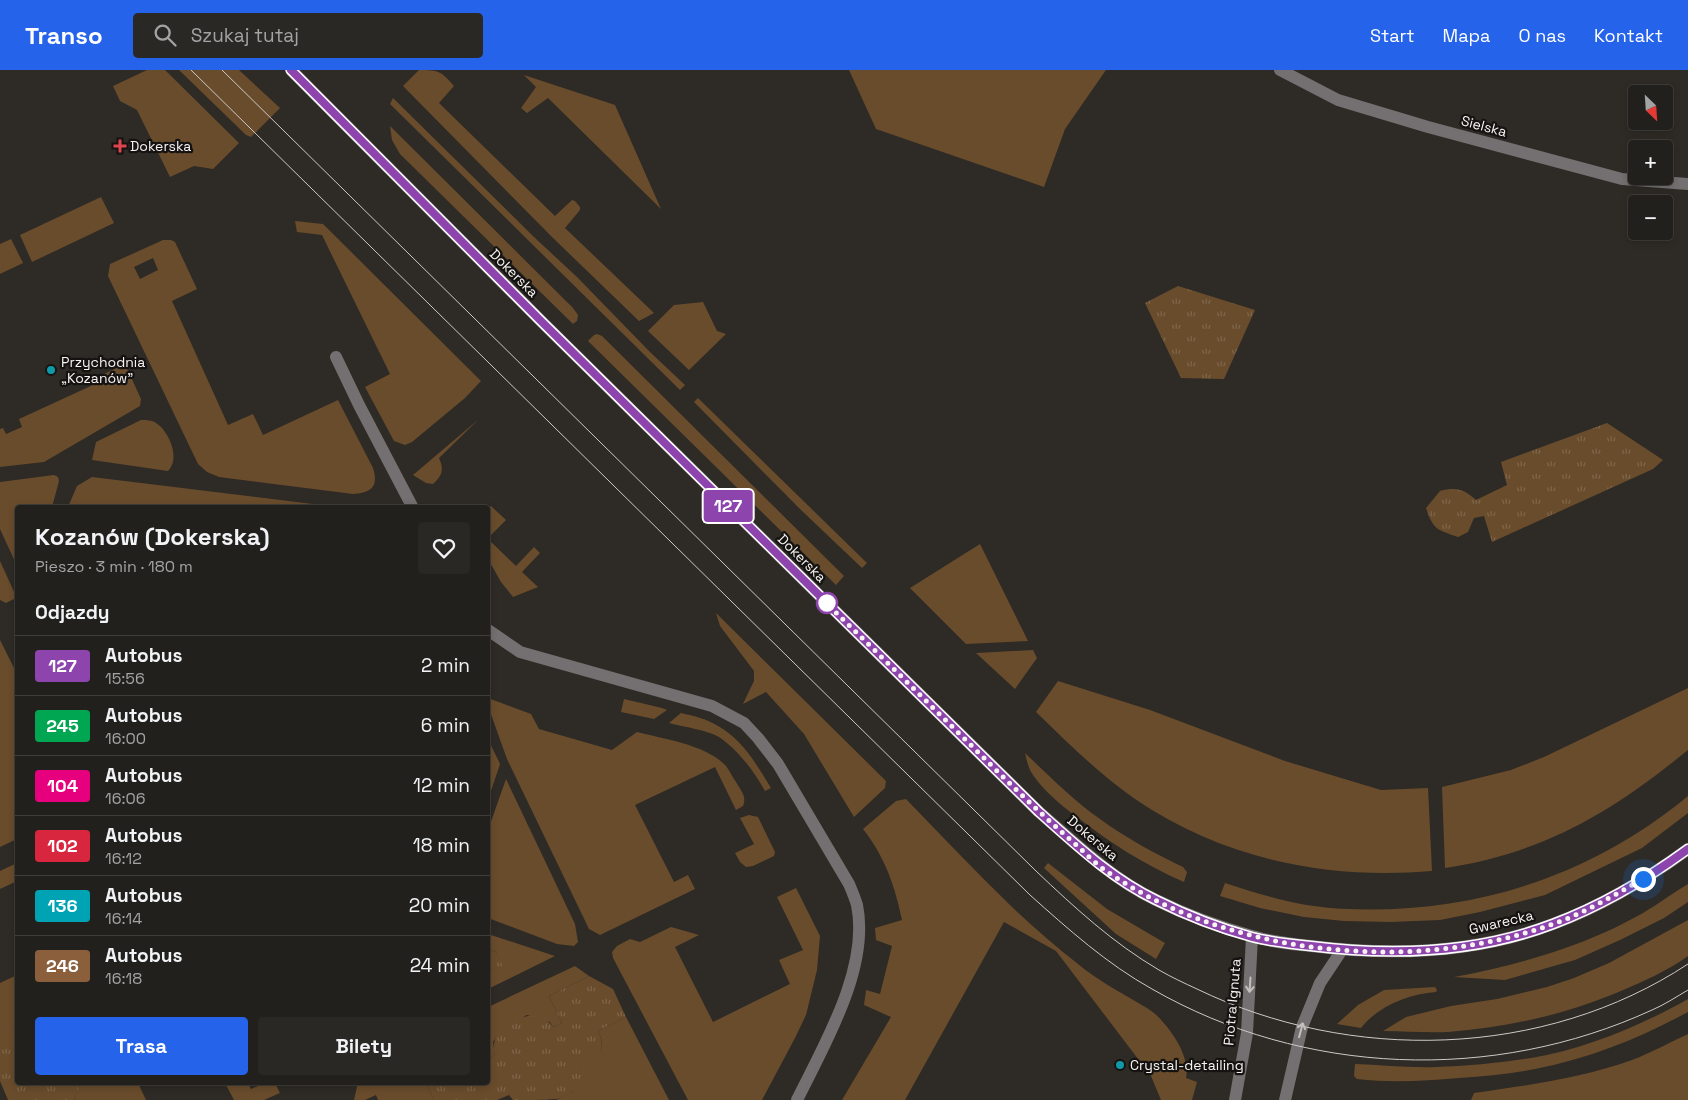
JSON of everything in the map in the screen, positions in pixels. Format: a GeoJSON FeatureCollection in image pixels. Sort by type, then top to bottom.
{"type":"FeatureCollection","features":[{"type":"Feature","properties":{"kind":"street","name":"Dokerska"},"geometry":{"type":"LineString","coordinates":[[291,70],[541,321],[1039,812],[1102,868],[1155,900],[1204,920],[1252,937],[1301,945]]}},
{"type":"Feature","properties":{"kind":"street","name":"Sielska"},"geometry":{"type":"LineString","coordinates":[[1280,70],[1338,100],[1428,127],[1622,179],[1688,184]]}},
{"type":"Feature","properties":{"kind":"street"},"geometry":{"type":"LineString","coordinates":[[336,358],[411,505]]}},
{"type":"Feature","properties":{"kind":"street"},"geometry":{"type":"LineString","coordinates":[[490,631],[520,652],[712,706],[744,723],[778,764],[849,884],[857,905],[860,931],[852,978],[831,1032],[797,1100]]}},
{"type":"Feature","properties":{"kind":"street","name":"Gwarecka"},"geometry":{"type":"LineString","coordinates":[[1301,945],[1377,952],[1433,950],[1518,935],[1552,925],[1586,911],[1657,871],[1688,849]]}},
{"type":"Feature","properties":{"kind":"street","name":"Piotra Ignuta"},"geometry":{"type":"LineString","coordinates":[[1234,1100],[1247,1033],[1252,937]]}},
{"type":"Feature","properties":{"kind":"street"},"geometry":{"type":"LineString","coordinates":[[1285,1100],[1302,1027],[1320,983],[1342,950]]}},
{"type":"Feature","properties":{"kind":"green space"},"geometry":{"type":"Polygon","coordinates":[[[147,70],[165,70],[239,143],[213,169],[194,166],[170,177],[137,110],[120,101],[113,86],[147,70]]]}},
{"type":"Feature","properties":{"kind":"green space"},"geometry":{"type":"Polygon","coordinates":[[[179,70],[239,70],[280,108],[251,137],[246,135],[179,70]]]}},
{"type":"Feature","properties":{"kind":"green space"},"geometry":{"type":"Polygon","coordinates":[[[419,70],[439,72],[450,81],[454,86],[439,103],[555,216],[572,200],[575,201],[580,210],[565,228],[654,313],[639,321],[553,238],[403,86],[419,70]]]}},
{"type":"Feature","properties":{"kind":"green space"},"geometry":{"type":"Polygon","coordinates":[[[849,70],[1106,70],[1065,129],[1044,187],[876,129],[849,70]]]}},
{"type":"Feature","properties":{"kind":"green space"},"geometry":{"type":"Polygon","coordinates":[[[524,75],[615,105],[661,209],[548,98],[527,113],[521,108],[536,87],[524,75]]]}},
{"type":"Feature","properties":{"kind":"green space"},"geometry":{"type":"Polygon","coordinates":[[[393,98],[685,385],[680,390],[390,104],[393,98]]]}},
{"type":"Feature","properties":{"kind":"green space"},"geometry":{"type":"Polygon","coordinates":[[[390,126],[573,308],[578,315],[577,321],[573,324],[400,154],[392,140],[390,126]]]}},
{"type":"Feature","properties":{"kind":"green space"},"geometry":{"type":"Polygon","coordinates":[[[101,197],[114,223],[32,262],[20,235],[101,197]]]}},
{"type":"Feature","properties":{"kind":"green space"},"geometry":{"type":"Polygon","coordinates":[[[295,221],[323,224],[481,381],[465,398],[412,442],[405,445],[394,441],[365,387],[390,374],[322,235],[297,232],[295,221]]]}},
{"type":"Feature","properties":{"kind":"green space"},"geometry":{"type":"Polygon","coordinates":[[[11,239],[23,263],[0,274],[0,244],[11,239]]]}},
{"type":"Feature","properties":{"kind":"green space"},"geometry":{"type":"Polygon","coordinates":[[[163,240],[175,242],[197,289],[172,301],[228,425],[253,414],[263,435],[338,400],[373,468],[375,480],[372,488],[365,492],[353,494],[219,477],[207,472],[198,464],[108,276],[110,264],[163,240]],[[153,258],[134,267],[140,279],[158,270],[153,258]]]}},
{"type":"Feature","properties":{"kind":"green space"},"geometry":{"type":"Polygon","coordinates":[[[1178,286],[1255,310],[1224,379],[1181,378],[1145,303],[1178,286]]]}},
{"type":"Feature","properties":{"kind":"green space"},"geometry":{"type":"Polygon","coordinates":[[[703,302],[717,331],[726,334],[689,370],[648,331],[674,305],[703,302]]]}},
{"type":"Feature","properties":{"kind":"green space"},"geometry":{"type":"Polygon","coordinates":[[[597,334],[602,336],[844,576],[836,585],[588,341],[597,334]]]}},
{"type":"Feature","properties":{"kind":"green space"},"geometry":{"type":"Polygon","coordinates":[[[125,364],[141,399],[140,406],[44,462],[0,467],[0,429],[3,428],[6,434],[22,427],[19,419],[106,379],[104,374],[125,364]]]}},
{"type":"Feature","properties":{"kind":"green space"},"geometry":{"type":"Polygon","coordinates":[[[698,398],[867,563],[862,568],[800,509],[694,402],[698,398]]]}},
{"type":"Feature","properties":{"kind":"green space"},"geometry":{"type":"Polygon","coordinates":[[[479,419],[439,458],[442,472],[433,484],[426,483],[413,475],[479,419]]]}},
{"type":"Feature","properties":{"kind":"green space"},"geometry":{"type":"Polygon","coordinates":[[[141,420],[156,423],[169,439],[172,446],[173,460],[172,466],[168,471],[92,460],[96,442],[141,420]]]}},
{"type":"Feature","properties":{"kind":"green space"},"geometry":{"type":"Polygon","coordinates":[[[1607,423],[1663,460],[1653,469],[1492,542],[1484,516],[1474,518],[1468,532],[1458,537],[1441,531],[1431,521],[1426,508],[1440,491],[1460,490],[1476,500],[1507,485],[1501,462],[1607,423]]]}},
{"type":"Feature","properties":{"kind":"green space"},"geometry":{"type":"Polygon","coordinates":[[[54,475],[58,477],[59,481],[53,505],[15,505],[15,562],[0,529],[0,482],[54,475]]]}},
{"type":"Feature","properties":{"kind":"green space"},"geometry":{"type":"Polygon","coordinates":[[[92,477],[321,505],[69,505],[77,486],[92,477]]]}},
{"type":"Feature","properties":{"kind":"green space"},"geometry":{"type":"Polygon","coordinates":[[[490,507],[506,520],[490,536],[490,507]]]}},
{"type":"Feature","properties":{"kind":"green space"},"geometry":{"type":"Polygon","coordinates":[[[490,541],[516,566],[534,547],[540,553],[522,572],[538,587],[513,597],[501,582],[490,563],[490,541]]]}},
{"type":"Feature","properties":{"kind":"green space"},"geometry":{"type":"Polygon","coordinates":[[[980,544],[1028,641],[966,644],[910,588],[980,544]]]}},
{"type":"Feature","properties":{"kind":"green space"},"geometry":{"type":"Polygon","coordinates":[[[0,561],[15,594],[14,599],[6,603],[0,600],[0,561]]]}},
{"type":"Feature","properties":{"kind":"green space"},"geometry":{"type":"Polygon","coordinates":[[[716,613],[886,781],[885,788],[854,817],[804,734],[766,692],[743,704],[754,681],[754,671],[720,626],[716,613]]]}},
{"type":"Feature","properties":{"kind":"green space"},"geometry":{"type":"Polygon","coordinates":[[[0,640],[15,670],[15,840],[0,847],[0,640]]]}},
{"type":"Feature","properties":{"kind":"green space"},"geometry":{"type":"Polygon","coordinates":[[[1033,650],[1037,658],[1015,689],[976,653],[1033,650]]]}},
{"type":"Feature","properties":{"kind":"green space"},"geometry":{"type":"Polygon","coordinates":[[[1058,681],[1150,710],[1285,761],[1381,790],[1428,788],[1432,871],[1354,872],[1315,868],[1277,861],[1240,851],[1204,837],[1169,820],[1135,799],[1109,779],[1036,712],[1058,681]]]}},
{"type":"Feature","properties":{"kind":"green space"},"geometry":{"type":"Polygon","coordinates":[[[1688,688],[1688,750],[1660,772],[1604,811],[1575,827],[1514,852],[1445,868],[1442,787],[1511,770],[1544,757],[1688,688]]]}},
{"type":"Feature","properties":{"kind":"green space"},"geometry":{"type":"Polygon","coordinates":[[[490,699],[531,714],[539,729],[612,750],[637,732],[697,748],[718,759],[726,766],[744,796],[744,802],[743,806],[736,810],[715,767],[635,805],[674,882],[688,875],[695,889],[600,935],[589,929],[507,759],[490,712],[490,699]]]}},
{"type":"Feature","properties":{"kind":"green space"},"geometry":{"type":"Polygon","coordinates":[[[624,699],[667,710],[654,719],[621,712],[624,699]]]}},
{"type":"Feature","properties":{"kind":"green space"},"geometry":{"type":"Polygon","coordinates":[[[681,713],[709,721],[727,731],[742,745],[771,788],[765,791],[745,761],[719,737],[669,723],[681,713]]]}},
{"type":"Feature","properties":{"kind":"green space"},"geometry":{"type":"Polygon","coordinates":[[[490,743],[500,764],[490,794],[490,743]]]}},
{"type":"Feature","properties":{"kind":"green space"},"geometry":{"type":"Polygon","coordinates":[[[1025,753],[1090,812],[1140,845],[1183,867],[1187,872],[1184,882],[1128,853],[1065,808],[1037,781],[1029,767],[1025,753]]]}},
{"type":"Feature","properties":{"kind":"green space"},"geometry":{"type":"Polygon","coordinates":[[[506,779],[575,924],[578,942],[574,946],[557,944],[490,919],[490,824],[506,779]]]}},
{"type":"Feature","properties":{"kind":"green space"},"geometry":{"type":"Polygon","coordinates":[[[1688,796],[1688,813],[1642,848],[1545,895],[1480,912],[1440,920],[1344,921],[1304,917],[1260,908],[1220,896],[1225,883],[1285,900],[1347,909],[1394,909],[1440,905],[1484,897],[1528,885],[1570,869],[1611,849],[1650,824],[1688,796]]]}},
{"type":"Feature","properties":{"kind":"green space"},"geometry":{"type":"Polygon","coordinates":[[[906,799],[999,894],[1044,936],[1091,974],[1153,1012],[1159,1018],[1172,1033],[1184,1055],[1187,1071],[1186,1078],[1197,1082],[1192,1100],[1161,1100],[1151,1076],[1056,951],[1004,922],[905,1100],[842,1100],[891,1017],[864,1005],[866,990],[880,994],[892,946],[876,940],[875,928],[902,920],[888,872],[877,850],[863,829],[896,801],[906,799]]]}},
{"type":"Feature","properties":{"kind":"green space"},"geometry":{"type":"Polygon","coordinates":[[[749,815],[758,817],[775,852],[774,856],[753,866],[746,867],[740,862],[735,853],[754,844],[740,818],[749,815]]]}},
{"type":"Feature","properties":{"kind":"green space"},"geometry":{"type":"Polygon","coordinates":[[[1048,863],[1107,909],[1165,943],[1156,959],[1116,934],[1044,868],[1048,863]]]}},
{"type":"Feature","properties":{"kind":"green space"},"geometry":{"type":"Polygon","coordinates":[[[15,864],[15,882],[0,889],[0,871],[15,864]]]}},
{"type":"Feature","properties":{"kind":"green space"},"geometry":{"type":"Polygon","coordinates":[[[1688,884],[1688,902],[1664,918],[1575,960],[1505,980],[1454,977],[1527,960],[1598,936],[1643,913],[1688,884]]]}},
{"type":"Feature","properties":{"kind":"green space"},"geometry":{"type":"Polygon","coordinates":[[[796,888],[820,936],[817,970],[806,1015],[795,1038],[762,1100],[688,1100],[613,958],[612,952],[617,946],[630,939],[640,942],[671,927],[699,935],[675,947],[713,1022],[790,984],[779,960],[803,950],[777,897],[796,888]]]}},
{"type":"Feature","properties":{"kind":"green space"},"geometry":{"type":"Polygon","coordinates":[[[1688,920],[1688,956],[1655,975],[1621,991],[1578,1007],[1536,1019],[1471,1030],[1448,1032],[1383,1031],[1406,1017],[1451,1006],[1497,999],[1547,987],[1574,978],[1609,963],[1688,920]]]}},
{"type":"Feature","properties":{"kind":"green space"},"geometry":{"type":"Polygon","coordinates":[[[490,935],[555,956],[490,988],[490,972],[502,966],[496,952],[490,950],[490,935]]]}},
{"type":"Feature","properties":{"kind":"green space"},"geometry":{"type":"Polygon","coordinates":[[[490,950],[496,952],[503,966],[490,972],[490,950]]]}},
{"type":"Feature","properties":{"kind":"green space"},"geometry":{"type":"Polygon","coordinates":[[[575,966],[589,976],[549,996],[562,1023],[553,1027],[550,1022],[527,1015],[508,1026],[493,1042],[495,1055],[490,1057],[490,1006],[575,966]]]}},
{"type":"Feature","properties":{"kind":"green space"},"geometry":{"type":"Polygon","coordinates":[[[15,976],[15,1029],[1,1036],[0,1035],[0,983],[15,976]]]}},
{"type":"Feature","properties":{"kind":"green space"},"geometry":{"type":"Polygon","coordinates":[[[589,976],[613,989],[626,1017],[598,1031],[602,1044],[601,1049],[591,1060],[579,1065],[581,1071],[580,1082],[573,1091],[557,1099],[513,1100],[509,1095],[497,1100],[434,1100],[427,1085],[490,1085],[490,1057],[495,1055],[494,1044],[497,1035],[514,1020],[535,1016],[545,1020],[553,1027],[562,1023],[549,996],[589,976]]]}},
{"type":"Feature","properties":{"kind":"green space"},"geometry":{"type":"Polygon","coordinates":[[[1435,987],[1436,992],[1415,995],[1385,1007],[1361,1028],[1337,1024],[1358,1005],[1384,990],[1435,987]]]}},
{"type":"Feature","properties":{"kind":"green space"},"geometry":{"type":"Polygon","coordinates":[[[1688,999],[1688,1012],[1670,1022],[1632,1039],[1575,1060],[1555,1065],[1507,1074],[1434,1080],[1382,1081],[1357,1079],[1354,1076],[1355,1064],[1448,1067],[1551,1054],[1612,1035],[1688,999]]]}},
{"type":"Feature","properties":{"kind":"green space"},"geometry":{"type":"Polygon","coordinates":[[[626,1017],[669,1100],[556,1100],[572,1092],[579,1065],[595,1056],[601,1049],[601,1038],[598,1031],[626,1017]]]}},
{"type":"Feature","properties":{"kind":"green space"},"geometry":{"type":"Polygon","coordinates":[[[15,1029],[15,1085],[80,1085],[74,1100],[8,1100],[0,1081],[0,1035],[15,1029]]]}},
{"type":"Feature","properties":{"kind":"green space"},"geometry":{"type":"Polygon","coordinates":[[[1688,1034],[1688,1100],[1471,1100],[1474,1093],[1555,1080],[1614,1066],[1639,1057],[1688,1034]]]}},
{"type":"Feature","properties":{"kind":"green space"},"geometry":{"type":"Polygon","coordinates":[[[80,1085],[139,1085],[146,1100],[74,1100],[80,1085]]]}},
{"type":"Feature","properties":{"kind":"green space"},"geometry":{"type":"Polygon","coordinates":[[[226,1085],[249,1085],[251,1089],[260,1085],[276,1085],[280,1093],[264,1100],[234,1100],[226,1085]]]}},
{"type":"Feature","properties":{"kind":"green space"},"geometry":{"type":"Polygon","coordinates":[[[357,1085],[427,1085],[434,1100],[378,1100],[376,1095],[365,1100],[354,1100],[357,1085]]]}},
{"type":"Feature","properties":{"kind":"tram line"},"geometry":{"type":"LineString","coordinates":[[191,70],[1030,895],[1088,945],[1135,979],[1211,1018],[1272,1039],[1335,1053],[1399,1059],[1464,1058],[1528,1050],[1591,1034],[1656,1008],[1688,990]]}},
{"type":"Feature","properties":{"kind":"tram line"},"geometry":{"type":"LineString","coordinates":[[222,70],[1036,871],[1110,937],[1142,960],[1173,978],[1256,1013],[1318,1030],[1382,1039],[1446,1040],[1510,1033],[1572,1018],[1632,995],[1688,964]]}},
{"type":"Feature","properties":{"kind":"bus line","name":"127"},"geometry":{"type":"LineString","coordinates":[[291,70],[541,321],[1039,812],[1102,868],[1155,900],[1252,937],[1279,942],[1342,950],[1377,952],[1433,950],[1486,942],[1552,925],[1586,911],[1657,871],[1688,849]]}},
{"type":"Feature","properties":{"kind":"place","name":"Dokerska"},"geometry":{"type":"Point","coordinates":[120,146]}},
{"type":"Feature","properties":{"kind":"place","name":"Przychodnia „Kozanów”"},"geometry":{"type":"Point","coordinates":[51,370]}},
{"type":"Feature","properties":{"kind":"place","name":"Crystal-detailing"},"geometry":{"type":"Point","coordinates":[1120,1065]}},
{"type":"Feature","properties":{"kind":"route"},"geometry":{"type":"LineString","coordinates":[[827,603],[825,602],[1039,812],[1102,868],[1155,900],[1252,937],[1342,950],[1377,952],[1433,950],[1486,942],[1552,925],[1586,911],[1643,879]]}}]}
